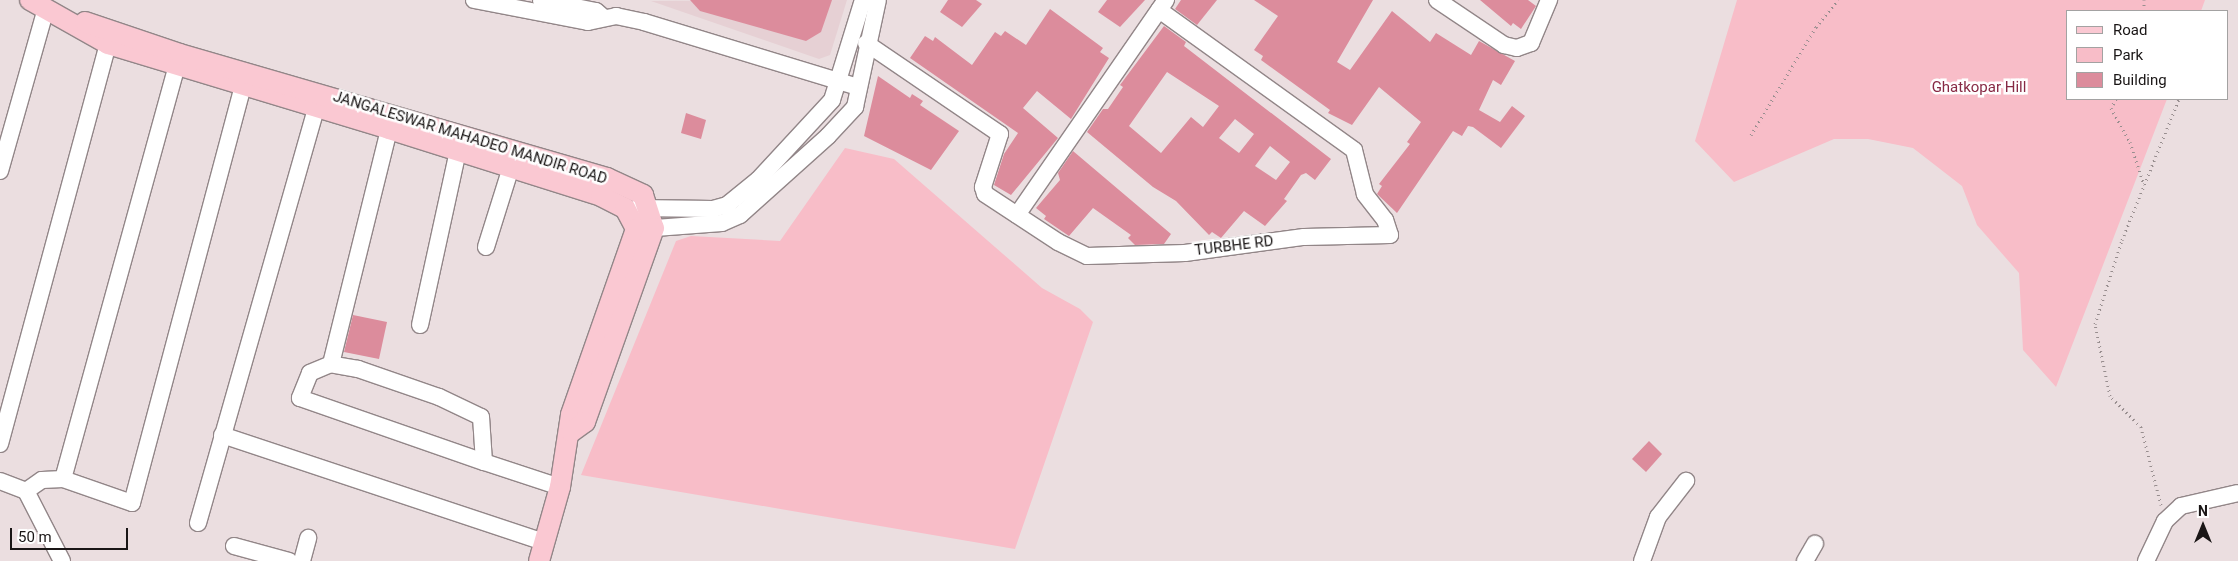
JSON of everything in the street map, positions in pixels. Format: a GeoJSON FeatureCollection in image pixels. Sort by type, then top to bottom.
{"type":"FeatureCollection","features":[{"type":"Feature","properties":{"kind":"main road","name":"JANGALESWAR MAHADEO MANDIR ROAD"},"geometry":{"type":"LineString","coordinates":[[43,4],[108,44],[178,60],[627,185],[643,195],[649,209],[645,229]]}},
{"type":"Feature","properties":{"kind":"main road","name":"JANGALESWAR MAHADEO MANDIR ROAD"},"geometry":{"type":"LineString","coordinates":[[43,4],[243,87],[319,100],[389,129],[608,198],[625,208]]}},
{"type":"Feature","properties":{"kind":"main road"},"geometry":{"type":"LineString","coordinates":[[541,551],[560,488],[571,432],[571,415],[645,229],[625,208]]}},
{"type":"Feature","properties":{"kind":"street"},"geometry":{"type":"LineString","coordinates":[[474,0],[557,10],[606,9],[858,87]]}},
{"type":"Feature","properties":{"kind":"street"},"geometry":{"type":"LineString","coordinates":[[541,0],[557,10]]}},
{"type":"Feature","properties":{"kind":"street"},"geometry":{"type":"LineString","coordinates":[[625,208],[649,209],[728,205],[758,180],[832,100],[840,80],[863,0]]}},
{"type":"Feature","properties":{"kind":"street"},"geometry":{"type":"LineString","coordinates":[[645,229],[722,223],[740,215],[847,118],[855,107],[866,43],[878,0]]}},
{"type":"Feature","properties":{"kind":"street"},"geometry":{"type":"LineString","coordinates":[[1437,0],[1504,45],[1516,48],[1531,43],[1550,0]]}},
{"type":"Feature","properties":{"kind":"street"},"geometry":{"type":"LineString","coordinates":[[0,172],[43,4]]}},
{"type":"Feature","properties":{"kind":"street"},"geometry":{"type":"LineString","coordinates":[[1017,215],[1163,5]]}},
{"type":"Feature","properties":{"kind":"street","name":"TURBHE RD"},"geometry":{"type":"LineString","coordinates":[[866,43],[1000,134],[983,188],[985,194],[1087,256],[1185,253],[1304,237],[1390,235],[1385,220],[1365,194],[1354,150],[1163,5]]}},
{"type":"Feature","properties":{"kind":"street"},"geometry":{"type":"LineString","coordinates":[[0,444],[108,44]]}},
{"type":"Feature","properties":{"kind":"street"},"geometry":{"type":"LineString","coordinates":[[62,479],[178,60]]}},
{"type":"Feature","properties":{"kind":"street"},"geometry":{"type":"LineString","coordinates":[[26,491],[42,480],[62,479],[132,503],[243,87]]}},
{"type":"Feature","properties":{"kind":"street"},"geometry":{"type":"LineString","coordinates":[[198,523],[319,100]]}},
{"type":"Feature","properties":{"kind":"street"},"geometry":{"type":"LineString","coordinates":[[331,364],[389,129]]}},
{"type":"Feature","properties":{"kind":"street"},"geometry":{"type":"LineString","coordinates":[[420,325],[458,151]]}},
{"type":"Feature","properties":{"kind":"street"},"geometry":{"type":"LineString","coordinates":[[486,247],[511,167]]}},
{"type":"Feature","properties":{"kind":"street"},"geometry":{"type":"LineString","coordinates":[[484,462],[481,417],[439,396],[331,364],[310,373],[300,398],[484,462],[560,488]]}},
{"type":"Feature","properties":{"kind":"street"},"geometry":{"type":"LineString","coordinates":[[222,434],[541,551]]}},
{"type":"Feature","properties":{"kind":"street"},"geometry":{"type":"LineString","coordinates":[[0,481],[26,491],[62,561]]}},
{"type":"Feature","properties":{"kind":"street"},"geometry":{"type":"LineString","coordinates":[[1642,561],[1658,517],[1686,482]]}},
{"type":"Feature","properties":{"kind":"street"},"geometry":{"type":"LineString","coordinates":[[2146,561],[2165,520],[2181,506],[2238,493]]}},
{"type":"Feature","properties":{"kind":"street"},"geometry":{"type":"LineString","coordinates":[[302,561],[308,538]]}},
{"type":"Feature","properties":{"kind":"street"},"geometry":{"type":"LineString","coordinates":[[1805,561],[1815,544]]}},
{"type":"Feature","properties":{"kind":"street"},"geometry":{"type":"LineString","coordinates":[[234,546],[289,561]]}},
{"type":"Feature","properties":{"kind":"path"},"geometry":{"type":"LineString","coordinates":[[1751,135],[1816,27],[1838,0]]}},
{"type":"Feature","properties":{"kind":"path"},"geometry":{"type":"LineString","coordinates":[[2115,100],[2111,108],[2130,142],[2144,185]]}},
{"type":"Feature","properties":{"kind":"path"},"geometry":{"type":"LineString","coordinates":[[2165,520],[2141,427],[2110,396],[2095,324],[2144,185],[2179,100]]}},
{"type":"Feature","properties":{"kind":"shaded area"},"geometry":{"type":"Polygon","coordinates":[[[847,0],[830,55],[819,59],[651,1],[847,0]]]}},
{"type":"Feature","properties":{"kind":"green space","name":"Ghatkopar Hill"},"geometry":{"type":"Polygon","coordinates":[[[1737,0],[2205,0],[2201,10],[2066,10],[2066,100],[2167,100],[2056,387],[2023,350],[2019,273],[1977,225],[1962,186],[1913,148],[1868,139],[1834,139],[1734,182],[1695,141],[1737,0]]]}},
{"type":"Feature","properties":{"kind":"green space"},"geometry":{"type":"Polygon","coordinates":[[[845,148],[894,159],[1042,288],[1080,309],[1093,322],[1015,549],[581,475],[676,241],[691,236],[780,241],[845,148]]]}},
{"type":"Feature","properties":{"kind":"building"},"geometry":{"type":"Polygon","coordinates":[[[690,0],[832,0],[821,32],[806,41],[700,11],[690,0]]]}},
{"type":"Feature","properties":{"kind":"building"},"geometry":{"type":"Polygon","coordinates":[[[948,0],[976,0],[982,4],[962,27],[940,12],[948,0]]]}},
{"type":"Feature","properties":{"kind":"building"},"geometry":{"type":"Polygon","coordinates":[[[1107,0],[1145,0],[1120,27],[1098,12],[1107,0]]]}},
{"type":"Feature","properties":{"kind":"building"},"geometry":{"type":"Polygon","coordinates":[[[1181,0],[1217,0],[1197,25],[1175,9],[1181,0]]]}},
{"type":"Feature","properties":{"kind":"building"},"geometry":{"type":"Polygon","coordinates":[[[1254,0],[1373,0],[1337,62],[1350,70],[1392,11],[1430,42],[1436,33],[1471,55],[1479,41],[1515,61],[1501,85],[1493,80],[1479,110],[1500,122],[1512,106],[1525,116],[1501,148],[1473,127],[1468,126],[1462,136],[1453,131],[1397,213],[1377,194],[1382,186],[1379,184],[1410,144],[1407,142],[1421,122],[1379,87],[1352,125],[1328,113],[1330,110],[1261,60],[1263,56],[1254,50],[1278,16],[1254,0]]]}},
{"type":"Feature","properties":{"kind":"building"},"geometry":{"type":"Polygon","coordinates":[[[1480,0],[1528,0],[1536,6],[1521,29],[1513,23],[1511,26],[1480,0]]]}},
{"type":"Feature","properties":{"kind":"building"},"geometry":{"type":"Polygon","coordinates":[[[1050,9],[1103,48],[1100,52],[1109,58],[1071,119],[1037,91],[1023,108],[1058,138],[1011,195],[994,185],[1004,154],[1018,133],[910,58],[925,36],[933,41],[935,37],[972,65],[995,32],[1001,36],[1005,31],[1026,45],[1050,9]]]}},
{"type":"Feature","properties":{"kind":"building"},"geometry":{"type":"Polygon","coordinates":[[[1164,26],[1186,42],[1184,46],[1331,159],[1315,180],[1306,173],[1301,175],[1284,199],[1287,201],[1265,226],[1244,211],[1221,238],[1212,232],[1209,235],[1176,201],[1153,187],[1087,132],[1103,109],[1108,109],[1123,87],[1120,85],[1164,26]],[[1167,72],[1129,126],[1161,153],[1191,117],[1203,127],[1219,106],[1167,72]],[[1235,119],[1219,138],[1239,153],[1254,134],[1235,119]],[[1270,146],[1255,166],[1276,180],[1290,162],[1270,146]]]}},
{"type":"Feature","properties":{"kind":"building"},"geometry":{"type":"Polygon","coordinates":[[[878,76],[910,98],[912,94],[923,101],[920,105],[959,131],[931,170],[864,136],[878,76]]]}},
{"type":"Feature","properties":{"kind":"building"},"geometry":{"type":"Polygon","coordinates":[[[686,113],[706,120],[701,139],[681,133],[686,113]]]}},
{"type":"Feature","properties":{"kind":"building"},"geometry":{"type":"Polygon","coordinates":[[[1073,151],[1171,234],[1164,244],[1135,245],[1128,238],[1131,235],[1093,208],[1069,236],[1044,219],[1046,216],[1036,208],[1060,180],[1058,173],[1073,151]]]}},
{"type":"Feature","properties":{"kind":"building"},"geometry":{"type":"Polygon","coordinates":[[[353,315],[387,322],[379,359],[344,352],[353,315]]]}},
{"type":"Feature","properties":{"kind":"building"},"geometry":{"type":"Polygon","coordinates":[[[1649,441],[1662,454],[1646,472],[1632,459],[1649,441]]]}}]}
